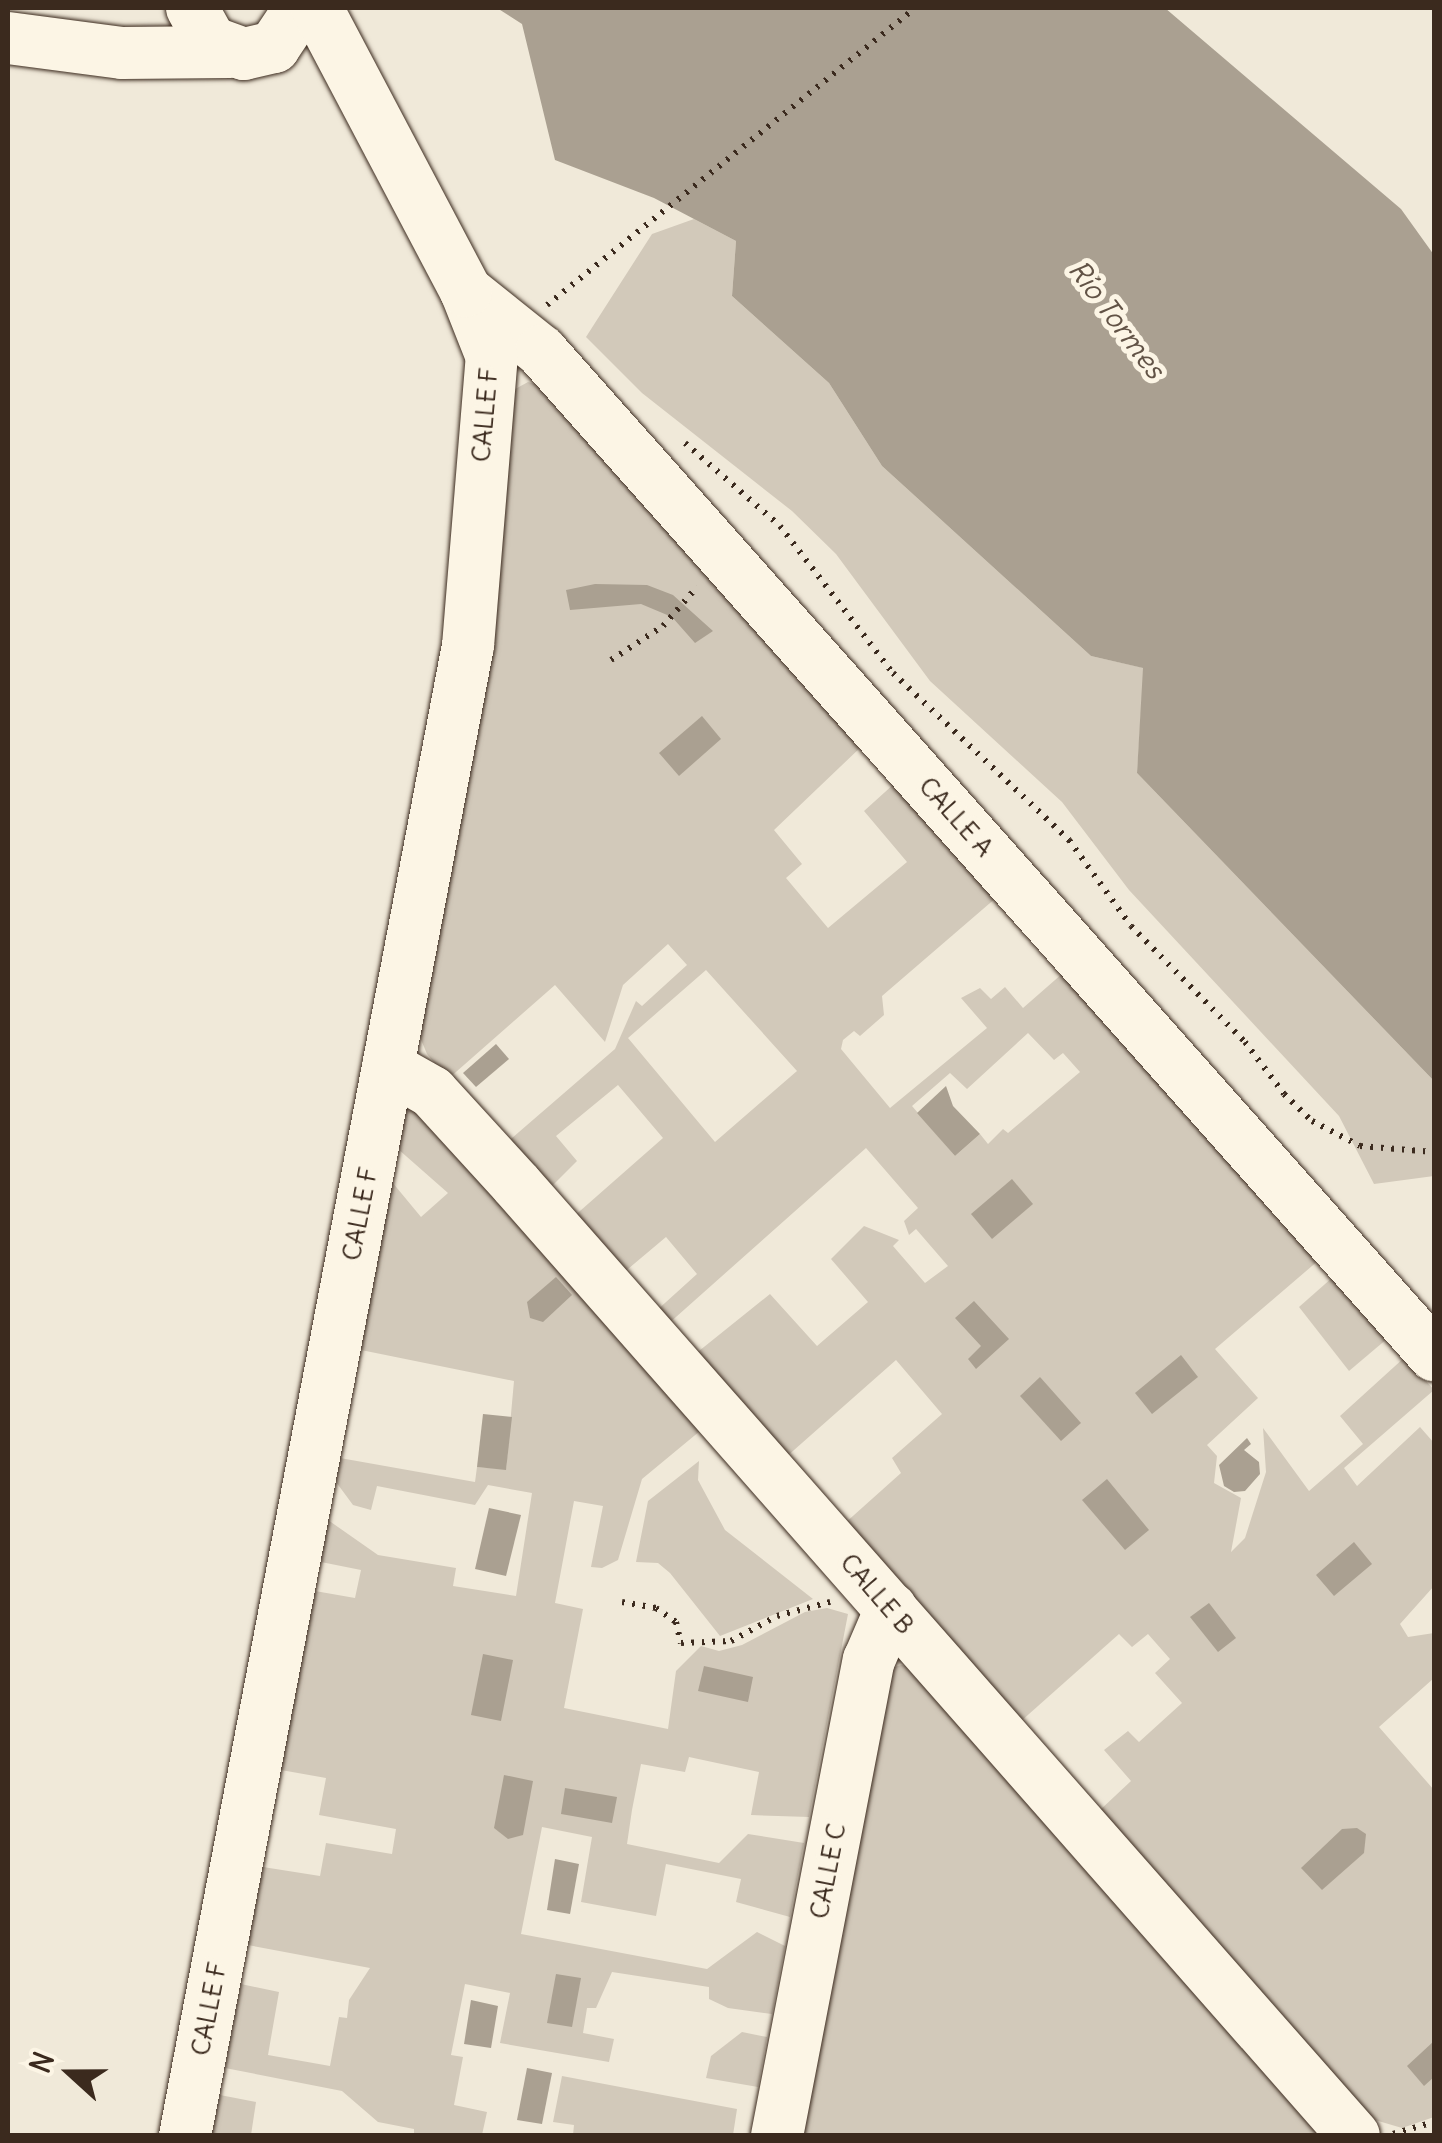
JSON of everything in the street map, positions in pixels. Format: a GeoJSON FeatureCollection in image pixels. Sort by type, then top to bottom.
{"type":"FeatureCollection","features":[{"type":"Feature","properties":{"kind":"street"},"geometry":{"type":"LineString","coordinates":[[66,42],[162,8]]}},
{"type":"Feature","properties":{"kind":"street"},"geometry":{"type":"LineString","coordinates":[[192,8],[211,42],[312,65],[358,96]]}},
{"type":"Feature","properties":{"kind":"street"},"geometry":{"type":"LineString","coordinates":[[8,38],[66,42],[122,53],[244,52],[287,36],[300,8]]}},
{"type":"Feature","properties":{"kind":"street"},"geometry":{"type":"LineString","coordinates":[[317,8],[358,96],[466,291]]}},
{"type":"Feature","properties":{"kind":"street","name":"CALLE F"},"geometry":{"type":"LineString","coordinates":[[185,2136],[468,646],[492,357],[466,291]]}},
{"type":"Feature","properties":{"kind":"street","name":"CALLE A"},"geometry":{"type":"LineString","coordinates":[[466,291],[541,351],[1434,1355]]}},
{"type":"Feature","properties":{"kind":"street","name":"CALLE B"},"geometry":{"type":"LineString","coordinates":[[388,1068],[432,1092],[869,1605],[1354,2136]]}},
{"type":"Feature","properties":{"kind":"street","name":"CALLE C"},"geometry":{"type":"LineString","coordinates":[[777,2136],[869,1660],[869,1605]]}},
{"type":"Feature","properties":{"kind":"path"},"geometry":{"type":"LineString","coordinates":[[542,308],[915,8]]}},
{"type":"Feature","properties":{"kind":"path"},"geometry":{"type":"LineString","coordinates":[[534,301],[554,320]]}},
{"type":"Feature","properties":{"kind":"path"},"geometry":{"type":"LineString","coordinates":[[675,434],[780,526],[893,672],[1070,840],[1130,926],[1245,1042],[1298,1107],[1360,1146],[1434,1152]]}},
{"type":"Feature","properties":{"kind":"path"},"geometry":{"type":"LineString","coordinates":[[611,660],[672,617],[685,602]]}},
{"type":"Feature","properties":{"kind":"path"},"geometry":{"type":"LineString","coordinates":[[622,1602],[656,1608],[676,1622],[682,1643],[731,1642],[796,1610],[869,1605]]}},
{"type":"Feature","properties":{"kind":"shaded area"},"geometry":{"type":"Polygon","coordinates":[[[694,219],[736,241],[732,296],[829,383],[882,466],[1091,656],[1144,668],[1137,773],[1434,1081],[1434,1176],[1374,1184],[1339,1116],[1129,890],[1062,802],[930,681],[836,554],[792,511],[642,393],[586,337],[652,234],[694,219]]]}},
{"type":"Feature","properties":{"kind":"shaded area"},"geometry":{"type":"Polygon","coordinates":[[[528,382],[544,387],[862,746],[774,830],[802,864],[786,878],[828,928],[907,862],[864,811],[895,783],[997,897],[882,996],[884,1015],[860,1036],[854,1031],[843,1040],[841,1049],[890,1108],[987,1028],[961,998],[980,988],[991,999],[1005,987],[1023,1008],[1063,973],[1319,1260],[1215,1349],[1258,1398],[1207,1445],[1217,1456],[1214,1483],[1241,1498],[1231,1552],[1245,1538],[1266,1472],[1263,1428],[1309,1491],[1363,1444],[1340,1416],[1405,1357],[1434,1390],[1344,1468],[1357,1486],[1420,1427],[1434,1443],[1434,1586],[1400,1624],[1408,1637],[1434,1633],[1434,1678],[1379,1727],[1434,1790],[1434,2117],[1402,2128],[1375,2120],[1099,1811],[1131,1781],[1104,1750],[1128,1731],[1139,1742],[1182,1703],[1155,1673],[1170,1659],[1148,1634],[1132,1647],[1119,1634],[1020,1722],[844,1524],[901,1473],[892,1458],[942,1414],[896,1360],[785,1458],[694,1355],[770,1294],[817,1346],[868,1302],[831,1259],[864,1226],[899,1240],[893,1246],[925,1283],[948,1266],[916,1229],[909,1235],[904,1221],[918,1208],[866,1148],[667,1325],[655,1312],[697,1274],[666,1237],[622,1274],[572,1218],[663,1138],[618,1085],[556,1136],[577,1161],[547,1191],[505,1144],[615,1049],[636,1001],[642,1006],[687,965],[668,944],[623,985],[605,1042],[555,985],[448,1079],[427,1054],[417,1030],[508,393],[528,382]],[[706,970],[628,1038],[715,1142],[797,1071],[706,970]],[[1028,1033],[967,1089],[950,1073],[912,1106],[955,1156],[980,1134],[988,1144],[1003,1129],[1008,1133],[1080,1072],[1063,1053],[1054,1060],[1028,1033]]]}},
{"type":"Feature","properties":{"kind":"shaded area"},"geometry":{"type":"Polygon","coordinates":[[[414,1108],[700,1431],[642,1479],[618,1560],[602,1568],[591,1567],[603,1506],[574,1501],[555,1603],[583,1609],[564,1708],[668,1729],[676,1671],[701,1646],[719,1651],[742,1645],[805,1612],[827,1608],[848,1614],[809,1817],[751,1815],[759,1772],[689,1757],[685,1772],[641,1764],[632,1810],[627,1844],[719,1863],[748,1834],[804,1843],[790,1917],[736,1902],[741,1879],[666,1864],[656,1916],[581,1902],[592,1837],[542,1827],[521,1934],[707,1969],[757,1932],[785,1946],[772,2014],[728,2008],[709,1999],[709,1987],[612,1972],[596,2008],[587,2008],[583,2033],[614,2039],[609,2062],[500,2043],[510,1993],[465,1984],[451,2055],[463,2057],[454,2105],[487,2112],[482,2135],[414,2135],[414,2129],[378,2122],[342,2091],[225,2068],[241,1984],[279,1992],[268,2055],[330,2066],[339,2017],[347,2018],[349,2000],[370,1968],[248,1945],[263,1867],[320,1876],[326,1843],[392,1854],[396,1829],[319,1815],[326,1778],[281,1770],[315,1591],[355,1598],[361,1570],[321,1562],[328,1520],[378,1555],[456,1568],[453,1586],[516,1596],[532,1493],[488,1485],[475,1505],[377,1486],[371,1510],[353,1505],[336,1482],[340,1458],[475,1482],[477,1467],[506,1469],[514,1381],[361,1350],[392,1182],[421,1217],[448,1193],[398,1149],[405,1113],[414,1108]]]}},
{"type":"Feature","properties":{"kind":"shaded area"},"geometry":{"type":"Polygon","coordinates":[[[1333,1277],[1388,1338],[1349,1371],[1299,1307],[1333,1277]]]}},
{"type":"Feature","properties":{"kind":"shaded area"},"geometry":{"type":"Polygon","coordinates":[[[699,1461],[698,1480],[725,1530],[813,1599],[720,1636],[670,1573],[658,1563],[636,1562],[648,1501],[699,1461]]]}},
{"type":"Feature","properties":{"kind":"shaded area"},"geometry":{"type":"Polygon","coordinates":[[[912,1667],[1323,2136],[798,2136],[892,1668],[912,1667]]]}},
{"type":"Feature","properties":{"kind":"shaded area"},"geometry":{"type":"Polygon","coordinates":[[[742,2032],[767,2037],[758,2087],[706,2078],[711,2056],[742,2032]]]}},
{"type":"Feature","properties":{"kind":"shaded area"},"geometry":{"type":"Polygon","coordinates":[[[562,2076],[737,2109],[733,2135],[573,2135],[574,2125],[553,2122],[562,2076]]]}},
{"type":"Feature","properties":{"kind":"shaded area"},"geometry":{"type":"Polygon","coordinates":[[[220,2095],[256,2102],[251,2135],[212,2135],[220,2095]]]}},
{"type":"Feature","properties":{"kind":"water","name":"Río Tormes"},"geometry":{"type":"Polygon","coordinates":[[[497,8],[1165,8],[1401,209],[1434,255],[1434,1081],[1137,773],[1143,668],[1091,656],[882,466],[829,383],[732,296],[736,241],[654,198],[555,160],[522,24],[497,8]]]}},
{"type":"Feature","properties":{"kind":"water"},"geometry":{"type":"Polygon","coordinates":[[[595,584],[647,585],[673,595],[713,631],[695,643],[672,617],[641,604],[570,610],[566,590],[595,584]]]}},
{"type":"Feature","properties":{"kind":"water"},"geometry":{"type":"Polygon","coordinates":[[[702,716],[721,739],[679,776],[659,753],[702,716]]]}},
{"type":"Feature","properties":{"kind":"water"},"geometry":{"type":"Polygon","coordinates":[[[496,1044],[509,1059],[476,1087],[463,1073],[496,1044]]]}},
{"type":"Feature","properties":{"kind":"water"},"geometry":{"type":"Polygon","coordinates":[[[946,1086],[953,1106],[980,1134],[955,1156],[917,1113],[946,1086]]]}},
{"type":"Feature","properties":{"kind":"water"},"geometry":{"type":"Polygon","coordinates":[[[1012,1179],[1033,1204],[992,1239],[971,1214],[1012,1179]]]}},
{"type":"Feature","properties":{"kind":"water"},"geometry":{"type":"Polygon","coordinates":[[[556,1277],[572,1295],[543,1322],[530,1318],[527,1302],[556,1277]]]}},
{"type":"Feature","properties":{"kind":"water"},"geometry":{"type":"Polygon","coordinates":[[[974,1301],[1009,1339],[976,1369],[968,1359],[981,1346],[955,1318],[974,1301]]]}},
{"type":"Feature","properties":{"kind":"water"},"geometry":{"type":"Polygon","coordinates":[[[1181,1355],[1198,1377],[1152,1414],[1135,1393],[1181,1355]]]}},
{"type":"Feature","properties":{"kind":"water"},"geometry":{"type":"Polygon","coordinates":[[[1040,1377],[1081,1423],[1061,1441],[1020,1396],[1040,1377]]]}},
{"type":"Feature","properties":{"kind":"water"},"geometry":{"type":"Polygon","coordinates":[[[483,1414],[512,1417],[506,1470],[477,1467],[483,1414]]]}},
{"type":"Feature","properties":{"kind":"water"},"geometry":{"type":"Polygon","coordinates":[[[1247,1438],[1251,1444],[1244,1450],[1259,1462],[1260,1474],[1245,1491],[1234,1492],[1224,1486],[1219,1465],[1247,1438]]]}},
{"type":"Feature","properties":{"kind":"water"},"geometry":{"type":"Polygon","coordinates":[[[1107,1479],[1149,1530],[1125,1550],[1082,1500],[1107,1479]]]}},
{"type":"Feature","properties":{"kind":"water"},"geometry":{"type":"Polygon","coordinates":[[[489,1508],[521,1515],[506,1576],[475,1569],[489,1508]]]}},
{"type":"Feature","properties":{"kind":"water"},"geometry":{"type":"Polygon","coordinates":[[[1354,1542],[1372,1564],[1334,1596],[1316,1575],[1354,1542]]]}},
{"type":"Feature","properties":{"kind":"water"},"geometry":{"type":"Polygon","coordinates":[[[1209,1603],[1236,1638],[1218,1652],[1190,1617],[1209,1603]]]}},
{"type":"Feature","properties":{"kind":"water"},"geometry":{"type":"Polygon","coordinates":[[[483,1654],[513,1660],[501,1721],[471,1715],[483,1654]]]}},
{"type":"Feature","properties":{"kind":"water"},"geometry":{"type":"Polygon","coordinates":[[[704,1666],[753,1677],[748,1702],[698,1691],[704,1666]]]}},
{"type":"Feature","properties":{"kind":"water"},"geometry":{"type":"Polygon","coordinates":[[[504,1775],[533,1781],[523,1835],[508,1839],[494,1828],[504,1775]]]}},
{"type":"Feature","properties":{"kind":"water"},"geometry":{"type":"Polygon","coordinates":[[[565,1788],[617,1797],[612,1823],[561,1814],[565,1788]]]}},
{"type":"Feature","properties":{"kind":"water"},"geometry":{"type":"Polygon","coordinates":[[[1357,1828],[1366,1834],[1364,1853],[1322,1890],[1301,1868],[1342,1829],[1357,1828]]]}},
{"type":"Feature","properties":{"kind":"water"},"geometry":{"type":"Polygon","coordinates":[[[555,1859],[579,1864],[570,1914],[547,1910],[555,1859]]]}},
{"type":"Feature","properties":{"kind":"water"},"geometry":{"type":"Polygon","coordinates":[[[556,1974],[581,1978],[572,2027],[547,2023],[556,1974]]]}},
{"type":"Feature","properties":{"kind":"water"},"geometry":{"type":"Polygon","coordinates":[[[471,2000],[498,2006],[491,2048],[464,2044],[471,2000]]]}},
{"type":"Feature","properties":{"kind":"water"},"geometry":{"type":"Polygon","coordinates":[[[1434,2041],[1434,2077],[1424,2086],[1407,2066],[1434,2041]]]}},
{"type":"Feature","properties":{"kind":"water"},"geometry":{"type":"Polygon","coordinates":[[[527,2068],[552,2073],[542,2124],[517,2120],[527,2068]]]}}]}
